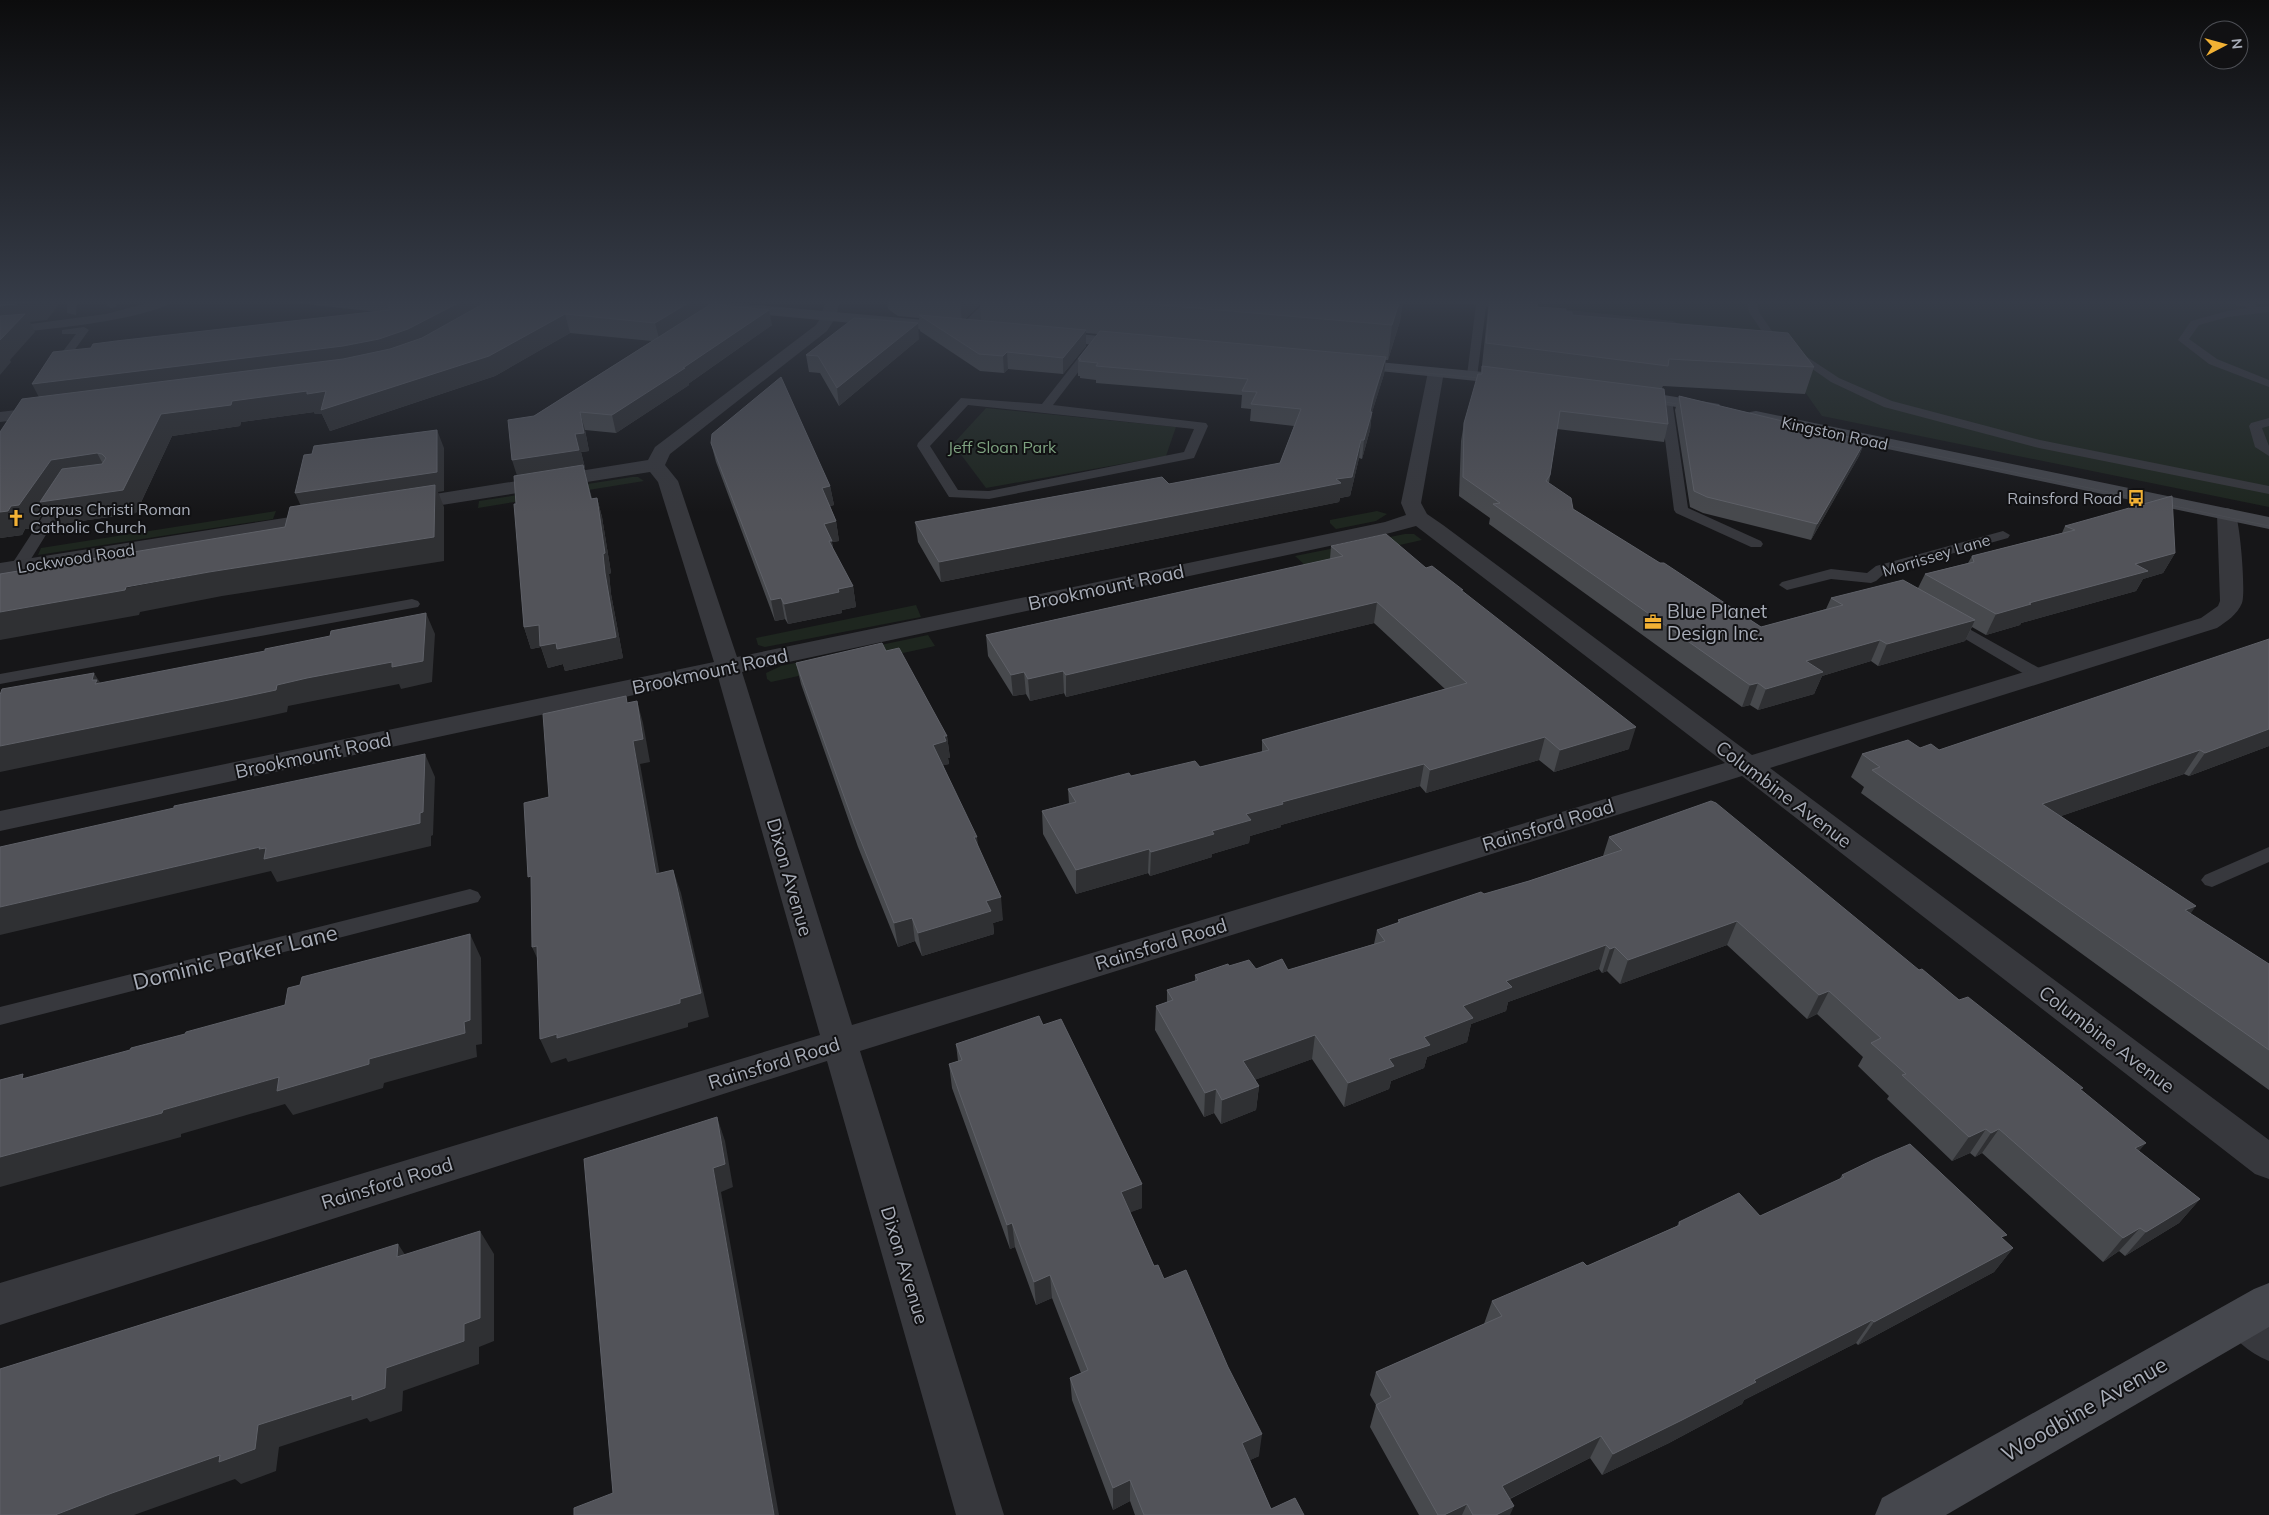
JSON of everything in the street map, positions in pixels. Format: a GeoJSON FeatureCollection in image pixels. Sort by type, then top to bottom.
{"type":"FeatureCollection","features":[{"type":"Feature","properties":{"kind":"main road"},"geometry":{"type":"LineString","coordinates":[[1421,371],[1528,382]]}},
{"type":"Feature","properties":{"kind":"main road","name":"Kingston Road"},"geometry":{"type":"LineString","coordinates":[[1612,392],[1733,412],[2269,523]]}},
{"type":"Feature","properties":{"kind":"main road","name":"Woodbine Avenue"},"geometry":{"type":"LineString","coordinates":[[1899,1515],[2261,1320]]}},
{"type":"Feature","properties":{"kind":"street"},"geometry":{"type":"LineString","coordinates":[[389,508],[655,465],[662,451],[766,371]]}},
{"type":"Feature","properties":{"kind":"street"},"geometry":{"type":"LineString","coordinates":[[1418,518],[1411,503],[1436,372]]}},
{"type":"Feature","properties":{"kind":"street"},"geometry":{"type":"LineString","coordinates":[[0,417],[63,409]]}},
{"type":"Feature","properties":{"kind":"street","name":"Dixon Avenue"},"geometry":{"type":"LineString","coordinates":[[655,465],[668,481],[728,667],[838,1043],[980,1515]]}},
{"type":"Feature","properties":{"kind":"street","name":"Rainsford Road"},"geometry":{"type":"LineString","coordinates":[[0,1304],[838,1043],[1745,765],[2042,677],[2209,624],[2226,610],[2232,601],[2230,532],[2227,514]]}},
{"type":"Feature","properties":{"kind":"street","name":"Lockwood Road"},"geometry":{"type":"LineString","coordinates":[[9,569],[340,515]]}},
{"type":"Feature","properties":{"kind":"street","name":"Brookmount Road"},"geometry":{"type":"LineString","coordinates":[[0,821],[1390,527],[1418,518]]}},
{"type":"Feature","properties":{"kind":"street","name":"Columbine Avenue"},"geometry":{"type":"LineString","coordinates":[[1418,518],[1436,529],[2269,1162]]}},
{"type":"Feature","properties":{"kind":"lane"},"geometry":{"type":"LineString","coordinates":[[49,378],[54,371]]}},
{"type":"Feature","properties":{"kind":"lane"},"geometry":{"type":"LineString","coordinates":[[1045,408],[1075,371]]}},
{"type":"Feature","properties":{"kind":"lane"},"geometry":{"type":"LineString","coordinates":[[1472,375],[1473,371]]}},
{"type":"Feature","properties":{"kind":"lane"},"geometry":{"type":"LineString","coordinates":[[1822,371],[1835,380],[1888,404],[2039,444],[2269,490]]}},
{"type":"Feature","properties":{"kind":"lane"},"geometry":{"type":"LineString","coordinates":[[2231,371],[2269,384]]}},
{"type":"Feature","properties":{"kind":"lane"},"geometry":{"type":"LineString","coordinates":[[1666,400],[1681,510],[1756,544]]}},
{"type":"Feature","properties":{"kind":"lane"},"geometry":{"type":"LineString","coordinates":[[965,401],[1045,408],[1192,425],[1202,426],[1189,456],[989,495],[954,494],[923,446],[965,401]]}},
{"type":"Feature","properties":{"kind":"lane"},"geometry":{"type":"LineString","coordinates":[[2269,422],[2255,426],[2260,447],[2269,452]]}},
{"type":"Feature","properties":{"kind":"lane"},"geometry":{"type":"LineString","coordinates":[[9,569],[69,487],[77,486]]}},
{"type":"Feature","properties":{"kind":"lane","name":"Morrissey Lane"},"geometry":{"type":"LineString","coordinates":[[1871,578],[1881,569],[2003,535]]}},
{"type":"Feature","properties":{"kind":"lane","name":"Morrissey Lane"},"geometry":{"type":"LineString","coordinates":[[1787,585],[1830,574],[1871,578],[1888,588]]}},
{"type":"Feature","properties":{"kind":"lane"},"geometry":{"type":"LineString","coordinates":[[0,679],[412,604]]}},
{"type":"Feature","properties":{"kind":"lane"},"geometry":{"type":"LineString","coordinates":[[1930,612],[2042,677]]}},
{"type":"Feature","properties":{"kind":"lane"},"geometry":{"type":"LineString","coordinates":[[2212,880],[2269,854]]}},
{"type":"Feature","properties":{"kind":"lane","name":"Dominic Parker Lane"},"geometry":{"type":"LineString","coordinates":[[0,1016],[470,897]]}},
{"type":"Feature","properties":{"kind":"green space"},"geometry":{"type":"Polygon","coordinates":[[[1790,371],[2269,371],[2269,507],[1822,416],[1790,371]]]}},
{"type":"Feature","properties":{"kind":"green space","name":"Jeff Sloan Park"},"geometry":{"type":"Polygon","coordinates":[[[986,408],[1176,427],[1166,456],[986,488],[953,444],[986,408]]]}},
{"type":"Feature","properties":{"kind":"green space"},"geometry":{"type":"Polygon","coordinates":[[[638,477],[644,481],[478,508],[479,501],[638,477]]]}},
{"type":"Feature","properties":{"kind":"green space"},"geometry":{"type":"Polygon","coordinates":[[[276,511],[273,519],[38,555],[41,548],[276,511]]]}},
{"type":"Feature","properties":{"kind":"green space"},"geometry":{"type":"Polygon","coordinates":[[[1377,511],[1387,514],[1376,521],[1336,529],[1330,523],[1330,520],[1377,511]]]}},
{"type":"Feature","properties":{"kind":"green space"},"geometry":{"type":"Polygon","coordinates":[[[1405,534],[1414,534],[1422,540],[1306,566],[1295,556],[1405,534]]]}},
{"type":"Feature","properties":{"kind":"green space"},"geometry":{"type":"Polygon","coordinates":[[[916,605],[921,617],[765,647],[758,645],[756,638],[916,605]]]}},
{"type":"Feature","properties":{"kind":"green space"},"geometry":{"type":"Polygon","coordinates":[[[928,635],[935,646],[771,682],[767,679],[766,673],[781,666],[928,635]]]}},
{"type":"Feature","properties":{"kind":"building"},"geometry":{"type":"Polygon","coordinates":[[[41,371],[141,371],[32,384],[41,371]]]}},
{"type":"Feature","properties":{"kind":"building"},"geometry":{"type":"Polygon","coordinates":[[[249,371],[443,371],[321,410],[326,391],[307,394],[307,391],[232,401],[231,405],[161,414],[123,490],[40,502],[62,469],[102,464],[106,458],[102,454],[97,453],[51,460],[19,505],[11,506],[8,511],[0,512],[0,432],[22,399],[249,371]]]}},
{"type":"Feature","properties":{"kind":"building"},"geometry":{"type":"Polygon","coordinates":[[[606,371],[681,371],[612,415],[580,412],[584,433],[575,434],[579,450],[512,460],[508,420],[534,416],[606,371]]]}},
{"type":"Feature","properties":{"kind":"building"},"geometry":{"type":"Polygon","coordinates":[[[827,371],[859,371],[837,388],[827,371]]]}},
{"type":"Feature","properties":{"kind":"building"},"geometry":{"type":"Polygon","coordinates":[[[1151,371],[1382,371],[1373,398],[1370,412],[1372,412],[1364,440],[1361,440],[1352,477],[1336,479],[1341,483],[939,562],[915,522],[1162,477],[1169,484],[1280,463],[1301,409],[1251,404],[1257,392],[1242,391],[1248,379],[1151,371]]]}},
{"type":"Feature","properties":{"kind":"building"},"geometry":{"type":"Polygon","coordinates":[[[1482,371],[1519,371],[1664,389],[1668,424],[1560,411],[1550,475],[1546,481],[1571,498],[1573,509],[1660,563],[1664,563],[1761,627],[1843,605],[1831,598],[1903,580],[1975,620],[1887,644],[1880,640],[1806,661],[1823,672],[1766,689],[1758,683],[1750,685],[1493,504],[1500,503],[1463,477],[1464,423],[1478,374],[1482,374],[1482,371]]]}},
{"type":"Feature","properties":{"kind":"building"},"geometry":{"type":"Polygon","coordinates":[[[781,377],[830,486],[822,488],[836,521],[824,524],[832,541],[829,541],[853,586],[838,589],[839,592],[784,604],[781,598],[771,600],[711,443],[712,434],[781,377]]]}},
{"type":"Feature","properties":{"kind":"building"},"geometry":{"type":"Polygon","coordinates":[[[1679,396],[1865,441],[1817,524],[1707,497],[1694,491],[1679,396]]]}},
{"type":"Feature","properties":{"kind":"building"},"geometry":{"type":"Polygon","coordinates":[[[437,430],[437,472],[295,493],[304,455],[312,454],[314,446],[437,430]]]}},
{"type":"Feature","properties":{"kind":"building"},"geometry":{"type":"Polygon","coordinates":[[[583,465],[591,499],[597,498],[605,553],[603,554],[605,573],[616,637],[557,649],[556,643],[540,646],[539,625],[524,627],[514,504],[516,504],[514,476],[583,465]]]}},
{"type":"Feature","properties":{"kind":"building"},"geometry":{"type":"Polygon","coordinates":[[[435,485],[434,537],[209,572],[126,587],[125,590],[0,612],[0,574],[285,527],[290,507],[435,485]]]}},
{"type":"Feature","properties":{"kind":"building"},"geometry":{"type":"Polygon","coordinates":[[[2172,496],[2175,553],[2135,564],[2148,571],[2029,603],[2031,604],[1996,614],[1925,574],[1974,562],[1972,556],[2075,530],[2065,526],[2172,496]]]}},
{"type":"Feature","properties":{"kind":"building"},"geometry":{"type":"Polygon","coordinates":[[[1386,534],[1426,568],[1432,566],[1636,727],[1560,750],[1545,737],[1430,770],[1424,764],[1282,802],[1283,804],[1246,814],[1251,820],[1212,831],[1214,834],[1151,852],[1149,849],[1076,870],[1042,811],[1076,802],[1068,789],[1129,773],[1131,776],[1195,761],[1200,767],[1269,750],[1262,740],[1467,683],[1377,602],[1066,675],[1063,671],[1028,679],[1024,672],[1011,675],[986,635],[1343,556],[1331,546],[1386,534]]]}},
{"type":"Feature","properties":{"kind":"building"},"geometry":{"type":"Polygon","coordinates":[[[426,613],[423,661],[392,667],[392,662],[307,678],[277,685],[276,690],[0,746],[0,695],[2,689],[94,673],[92,680],[97,680],[95,684],[265,651],[265,649],[330,636],[331,631],[426,613]]]}},
{"type":"Feature","properties":{"kind":"building"},"geometry":{"type":"Polygon","coordinates":[[[2269,639],[2269,729],[2205,753],[2200,750],[2042,804],[2196,906],[2185,910],[2269,964],[2269,1050],[1872,770],[1880,767],[1862,754],[1908,740],[1920,748],[1931,744],[1939,750],[2269,639]]]}},
{"type":"Feature","properties":{"kind":"building"},"geometry":{"type":"Polygon","coordinates":[[[882,643],[886,651],[899,648],[947,736],[944,736],[946,741],[933,745],[977,837],[974,837],[1001,897],[986,901],[991,911],[918,933],[912,918],[894,923],[854,824],[796,663],[882,643]]]}},
{"type":"Feature","properties":{"kind":"building"},"geometry":{"type":"Polygon","coordinates":[[[626,696],[627,703],[637,701],[643,739],[633,741],[656,874],[673,870],[701,993],[680,999],[680,1003],[557,1038],[557,1034],[540,1039],[537,946],[532,947],[531,876],[528,877],[524,803],[549,797],[543,714],[626,696]]]}},
{"type":"Feature","properties":{"kind":"building"},"geometry":{"type":"Polygon","coordinates":[[[425,754],[423,812],[420,813],[420,823],[264,859],[266,848],[259,849],[260,847],[0,907],[0,847],[174,808],[174,806],[425,754]]]}},
{"type":"Feature","properties":{"kind":"building"},"geometry":{"type":"Polygon","coordinates":[[[1711,801],[1716,803],[1919,970],[1922,969],[1959,1000],[1968,997],[2083,1088],[2080,1089],[2146,1143],[2135,1148],[2200,1199],[2146,1232],[2140,1228],[2123,1238],[1999,1129],[1991,1133],[1986,1129],[1969,1137],[1902,1075],[1906,1074],[1871,1043],[1881,1038],[1829,991],[1819,995],[1737,921],[1628,960],[1615,947],[1610,949],[1606,945],[1506,981],[1512,987],[1463,1006],[1473,1018],[1424,1037],[1430,1045],[1389,1059],[1394,1066],[1348,1083],[1315,1035],[1243,1061],[1259,1086],[1222,1100],[1216,1089],[1205,1093],[1156,1006],[1173,1000],[1167,990],[1198,980],[1195,975],[1228,964],[1229,966],[1249,960],[1256,969],[1282,959],[1288,970],[1385,941],[1377,930],[1400,922],[1398,920],[1481,892],[1484,894],[1529,881],[1622,850],[1609,837],[1711,801]]]}},
{"type":"Feature","properties":{"kind":"building"},"geometry":{"type":"Polygon","coordinates":[[[470,934],[470,1020],[464,1022],[465,1033],[369,1059],[369,1064],[277,1091],[279,1077],[163,1110],[162,1113],[0,1157],[0,1080],[23,1074],[22,1079],[285,1005],[288,988],[300,985],[302,977],[470,934]]]}},
{"type":"Feature","properties":{"kind":"building"},"geometry":{"type":"Polygon","coordinates":[[[1039,1016],[1043,1025],[1061,1019],[1142,1184],[1121,1192],[1154,1266],[1158,1265],[1164,1279],[1186,1270],[1228,1367],[1262,1434],[1242,1443],[1271,1509],[1295,1498],[1304,1515],[1144,1515],[1130,1480],[1113,1488],[1070,1378],[1088,1370],[1050,1275],[1034,1282],[1012,1223],[1007,1225],[949,1064],[962,1060],[956,1044],[1039,1016]]]}},
{"type":"Feature","properties":{"kind":"building"},"geometry":{"type":"Polygon","coordinates":[[[717,1117],[725,1164],[713,1168],[774,1515],[574,1515],[574,1508],[613,1493],[584,1159],[717,1117]]]}},
{"type":"Feature","properties":{"kind":"building"},"geometry":{"type":"Polygon","coordinates":[[[1910,1144],[2007,1235],[2001,1237],[2013,1248],[1874,1322],[1872,1320],[1754,1380],[1756,1382],[1613,1454],[1601,1436],[1502,1486],[1514,1506],[1496,1515],[1473,1515],[1467,1504],[1444,1515],[1438,1515],[1376,1405],[1391,1397],[1376,1372],[1502,1316],[1492,1301],[1583,1262],[1587,1266],[1680,1225],[1679,1222],[1739,1193],[1760,1216],[1844,1177],[1842,1175],[1875,1159],[1910,1144]]]}},
{"type":"Feature","properties":{"kind":"building"},"geometry":{"type":"Polygon","coordinates":[[[480,1231],[480,1318],[464,1324],[464,1341],[386,1368],[385,1388],[352,1400],[352,1395],[258,1425],[255,1449],[219,1462],[220,1455],[55,1515],[0,1515],[0,1369],[398,1244],[397,1257],[480,1231]]]}},
{"type":"Feature","properties":{"kind":"tram line"},"geometry":{"type":"LineString","coordinates":[[1400,371],[1491,379]]}},
{"type":"Feature","properties":{"kind":"tram line"},"geometry":{"type":"LineString","coordinates":[[1652,400],[1691,406]]}},
{"type":"Feature","properties":{"kind":"tram line"},"geometry":{"type":"LineString","coordinates":[[1723,408],[1846,432]]}},
{"type":"Feature","properties":{"kind":"tram line"},"geometry":{"type":"LineString","coordinates":[[1838,435],[2269,526]]}},
{"type":"Feature","properties":{"kind":"place","name":"Rainsford Road"},"geometry":{"type":"Point","coordinates":[2136,498]}},
{"type":"Feature","properties":{"kind":"place","name":"Corpus Christi Roman Catholic Church"},"geometry":{"type":"Point","coordinates":[16,518]}},
{"type":"Feature","properties":{"kind":"place","name":"Blue Planet Design Inc."},"geometry":{"type":"Point","coordinates":[1653,622]}}]}
